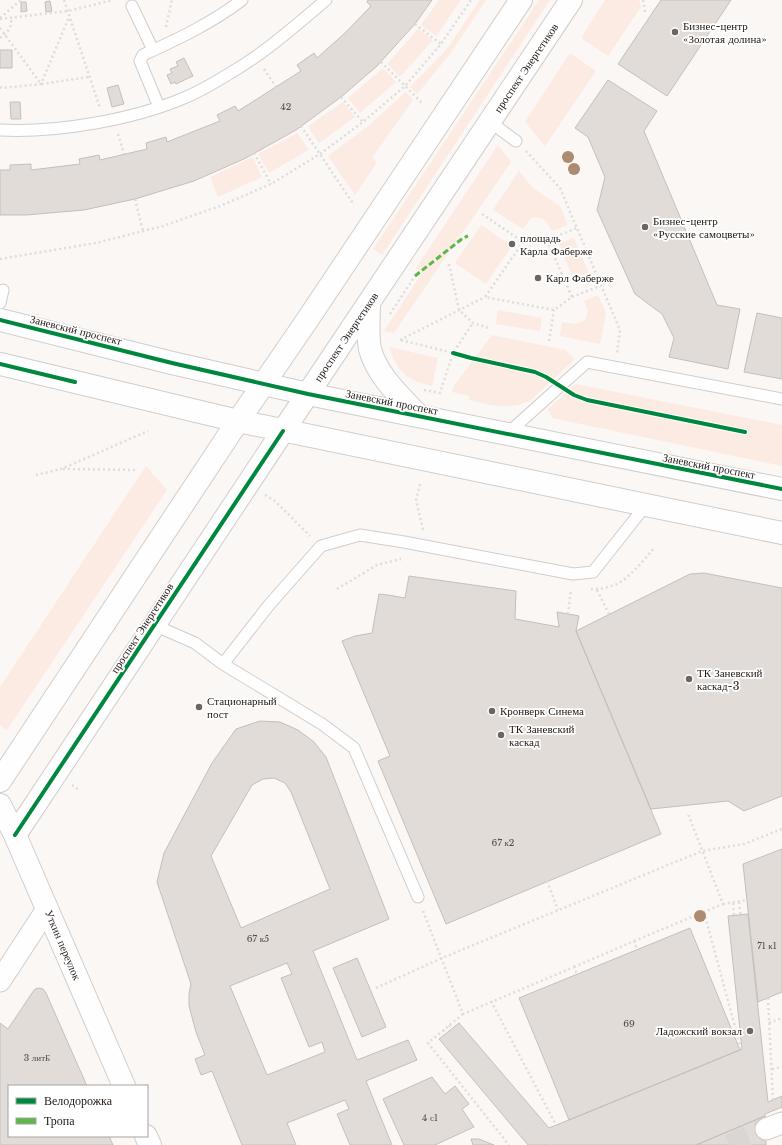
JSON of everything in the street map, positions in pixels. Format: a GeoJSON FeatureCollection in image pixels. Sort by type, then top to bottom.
{"type":"FeatureCollection","features":[{"type":"Feature","properties":{"kind":"main road"},"geometry":{"type":"LineString","coordinates":[[0,781],[238,421],[521,0]]}},
{"type":"Feature","properties":{"kind":"main road","name":"проспект Энергетиков"},"geometry":{"type":"LineString","coordinates":[[15,835],[571,0]]}},
{"type":"Feature","properties":{"kind":"main road"},"geometry":{"type":"LineString","coordinates":[[369,303],[370,350],[376,364],[385,378],[418,416]]}},
{"type":"Feature","properties":{"kind":"main road","name":"Заневский проспект"},"geometry":{"type":"LineString","coordinates":[[0,320],[172,363],[308,394],[782,489]]}},
{"type":"Feature","properties":{"kind":"main road"},"geometry":{"type":"LineString","coordinates":[[0,364],[283,431],[782,533]]}},
{"type":"Feature","properties":{"kind":"main road","name":"Уткин переулок"},"geometry":{"type":"LineString","coordinates":[[0,805],[15,835],[124,1085]]}},
{"type":"Feature","properties":{"kind":"street"},"geometry":{"type":"LineString","coordinates":[[0,981],[47,909]]}},
{"type":"Feature","properties":{"kind":"lane"},"geometry":{"type":"LineString","coordinates":[[159,107],[140,62],[143,55],[190,34],[242,0]]}},
{"type":"Feature","properties":{"kind":"lane"},"geometry":{"type":"LineString","coordinates":[[0,130],[24,131],[84,125],[159,107],[185,98],[233,72],[276,42],[326,0]]}},
{"type":"Feature","properties":{"kind":"lane"},"geometry":{"type":"LineString","coordinates":[[132,6],[153,50]]}},
{"type":"Feature","properties":{"kind":"lane"},"geometry":{"type":"LineString","coordinates":[[490,122],[516,141]]}},
{"type":"Feature","properties":{"kind":"lane"},"geometry":{"type":"LineString","coordinates":[[0,303],[3,290]]}},
{"type":"Feature","properties":{"kind":"lane"},"geometry":{"type":"LineString","coordinates":[[507,434],[587,362],[782,398]]}},
{"type":"Feature","properties":{"kind":"lane"},"geometry":{"type":"LineString","coordinates":[[223,664],[269,604],[321,546],[360,535],[427,546],[572,574],[593,572],[646,505]]}},
{"type":"Feature","properties":{"kind":"lane"},"geometry":{"type":"LineString","coordinates":[[154,625],[195,643],[223,664],[322,724],[354,748],[418,897]]}},
{"type":"Feature","properties":{"kind":"path"},"geometry":{"type":"LineString","coordinates":[[0,19],[20,0]]}},
{"type":"Feature","properties":{"kind":"path"},"geometry":{"type":"LineString","coordinates":[[64,0],[90,77],[124,154]]}},
{"type":"Feature","properties":{"kind":"path"},"geometry":{"type":"LineString","coordinates":[[101,0],[107,2]]}},
{"type":"Feature","properties":{"kind":"path"},"geometry":{"type":"LineString","coordinates":[[0,19],[68,11],[113,0]]}},
{"type":"Feature","properties":{"kind":"path"},"geometry":{"type":"LineString","coordinates":[[168,44],[165,31],[172,0]]}},
{"type":"Feature","properties":{"kind":"path"},"geometry":{"type":"LineString","coordinates":[[0,259],[96,243],[163,226],[220,206],[271,184],[320,154],[363,122],[405,86],[441,44],[471,0]]}},
{"type":"Feature","properties":{"kind":"path"},"geometry":{"type":"LineString","coordinates":[[643,0],[645,12]]}},
{"type":"Feature","properties":{"kind":"path"},"geometry":{"type":"LineString","coordinates":[[41,84],[70,17]]}},
{"type":"Feature","properties":{"kind":"path"},"geometry":{"type":"LineString","coordinates":[[0,38],[5,35],[10,27],[11,18]]}},
{"type":"Feature","properties":{"kind":"path"},"geometry":{"type":"LineString","coordinates":[[415,24],[441,44]]}},
{"type":"Feature","properties":{"kind":"path"},"geometry":{"type":"LineString","coordinates":[[0,28],[41,84]]}},
{"type":"Feature","properties":{"kind":"path"},"geometry":{"type":"LineString","coordinates":[[256,56],[276,87]]}},
{"type":"Feature","properties":{"kind":"path"},"geometry":{"type":"LineString","coordinates":[[381,62],[422,103]]}},
{"type":"Feature","properties":{"kind":"path"},"geometry":{"type":"LineString","coordinates":[[0,87],[41,84],[90,77]]}},
{"type":"Feature","properties":{"kind":"path"},"geometry":{"type":"LineString","coordinates":[[342,97],[363,122]]}},
{"type":"Feature","properties":{"kind":"path"},"geometry":{"type":"LineString","coordinates":[[301,126],[354,205]]}},
{"type":"Feature","properties":{"kind":"path"},"geometry":{"type":"LineString","coordinates":[[516,141],[560,188],[600,286],[620,330],[614,368]]}},
{"type":"Feature","properties":{"kind":"path"},"geometry":{"type":"LineString","coordinates":[[254,154],[271,184]]}},
{"type":"Feature","properties":{"kind":"path"},"geometry":{"type":"LineString","coordinates":[[135,199],[143,231]]}},
{"type":"Feature","properties":{"kind":"path"},"geometry":{"type":"LineString","coordinates":[[482,214],[523,242],[547,240],[577,228]]}},
{"type":"Feature","properties":{"kind":"path"},"geometry":{"type":"LineString","coordinates":[[547,240],[572,298]]}},
{"type":"Feature","properties":{"kind":"path"},"geometry":{"type":"LineString","coordinates":[[459,355],[400,340],[485,296],[523,242]]}},
{"type":"Feature","properties":{"kind":"path"},"geometry":{"type":"LineString","coordinates":[[449,264],[459,310],[473,323],[489,328]]}},
{"type":"Feature","properties":{"kind":"path"},"geometry":{"type":"LineString","coordinates":[[389,315],[415,276]]}},
{"type":"Feature","properties":{"kind":"path"},"geometry":{"type":"LineString","coordinates":[[485,296],[554,310],[572,298],[600,286]]}},
{"type":"Feature","properties":{"kind":"path"},"geometry":{"type":"LineString","coordinates":[[549,341],[554,310]]}},
{"type":"Feature","properties":{"kind":"path"},"geometry":{"type":"LineString","coordinates":[[418,389],[440,393],[453,353],[473,323]]}},
{"type":"Feature","properties":{"kind":"path"},"geometry":{"type":"LineString","coordinates":[[36,475],[61,469],[148,430]]}},
{"type":"Feature","properties":{"kind":"path"},"geometry":{"type":"LineString","coordinates":[[61,469],[137,470]]}},
{"type":"Feature","properties":{"kind":"path"},"geometry":{"type":"LineString","coordinates":[[420,484],[416,500],[427,546]]}},
{"type":"Feature","properties":{"kind":"path"},"geometry":{"type":"LineString","coordinates":[[265,495],[275,501],[321,546]]}},
{"type":"Feature","properties":{"kind":"path"},"geometry":{"type":"LineString","coordinates":[[337,589],[377,565],[400,558],[407,560]]}},
{"type":"Feature","properties":{"kind":"path"},"geometry":{"type":"LineString","coordinates":[[568,614],[571,589]]}},
{"type":"Feature","properties":{"kind":"path"},"geometry":{"type":"LineString","coordinates":[[597,590],[614,624]]}},
{"type":"Feature","properties":{"kind":"path"},"geometry":{"type":"LineString","coordinates":[[71,784],[79,790]]}},
{"type":"Feature","properties":{"kind":"path"},"geometry":{"type":"LineString","coordinates":[[688,814],[723,904]]}},
{"type":"Feature","properties":{"kind":"path"},"geometry":{"type":"LineString","coordinates":[[376,988],[442,958],[702,851],[744,844],[782,829]]}},
{"type":"Feature","properties":{"kind":"path"},"geometry":{"type":"LineString","coordinates":[[547,881],[558,910]]}},
{"type":"Feature","properties":{"kind":"path"},"geometry":{"type":"LineString","coordinates":[[418,897],[463,1014]]}},
{"type":"Feature","properties":{"kind":"path"},"geometry":{"type":"LineString","coordinates":[[509,1145],[428,1043],[463,1014],[491,1001],[723,904],[747,900]]}},
{"type":"Feature","properties":{"kind":"path"},"geometry":{"type":"LineString","coordinates":[[739,902],[758,1057]]}},
{"type":"Feature","properties":{"kind":"path"},"geometry":{"type":"LineString","coordinates":[[733,903],[751,1115]]}},
{"type":"Feature","properties":{"kind":"path"},"geometry":{"type":"LineString","coordinates":[[704,912],[741,1049]]}},
{"type":"Feature","properties":{"kind":"path"},"geometry":{"type":"LineString","coordinates":[[735,924],[742,923]]}},
{"type":"Feature","properties":{"kind":"path"},"geometry":{"type":"LineString","coordinates":[[634,941],[637,950]]}},
{"type":"Feature","properties":{"kind":"path"},"geometry":{"type":"LineString","coordinates":[[574,967],[577,974]]}},
{"type":"Feature","properties":{"kind":"path"},"geometry":{"type":"LineString","coordinates":[[587,998],[648,973]]}},
{"type":"Feature","properties":{"kind":"path"},"geometry":{"type":"LineString","coordinates":[[768,998],[773,1100]]}},
{"type":"Feature","properties":{"kind":"path"},"geometry":{"type":"LineString","coordinates":[[491,1001],[556,1125]]}},
{"type":"Feature","properties":{"kind":"path"},"geometry":{"type":"LineString","coordinates":[[769,1023],[782,1018]]}},
{"type":"Feature","properties":{"kind":"path"},"geometry":{"type":"LineString","coordinates":[[450,1025],[552,1145]]}},
{"type":"Feature","properties":{"kind":"path"},"geometry":{"type":"LineString","coordinates":[[443,1030],[450,1039],[457,1034]]}},
{"type":"Feature","properties":{"kind":"path"},"geometry":{"type":"LineString","coordinates":[[466,1058],[540,1145]]}},
{"type":"Feature","properties":{"kind":"path"},"geometry":{"type":"LineString","coordinates":[[772,1070],[782,1066]]}},
{"type":"Feature","properties":{"kind":"shaded area"},"geometry":{"type":"Polygon","coordinates":[[[439,0],[461,0],[436,36],[421,25],[439,0]]]}},
{"type":"Feature","properties":{"kind":"shaded area"},"geometry":{"type":"Polygon","coordinates":[[[480,0],[486,0],[450,54],[417,94],[410,87],[446,50],[480,0]]]}},
{"type":"Feature","properties":{"kind":"shaded area"},"geometry":{"type":"Polygon","coordinates":[[[539,0],[550,0],[382,255],[373,249],[539,0]]]}},
{"type":"Feature","properties":{"kind":"shaded area"},"geometry":{"type":"Polygon","coordinates":[[[605,0],[639,0],[641,7],[608,56],[581,38],[605,0]]]}},
{"type":"Feature","properties":{"kind":"shaded area"},"geometry":{"type":"Polygon","coordinates":[[[418,29],[433,40],[400,77],[387,64],[418,29]]]}},
{"type":"Feature","properties":{"kind":"shaded area"},"geometry":{"type":"Polygon","coordinates":[[[570,53],[596,71],[545,146],[525,122],[570,53]]]}},
{"type":"Feature","properties":{"kind":"shaded area"},"geometry":{"type":"Polygon","coordinates":[[[383,68],[396,82],[360,113],[348,98],[383,68]]]}},
{"type":"Feature","properties":{"kind":"shaded area"},"geometry":{"type":"Polygon","coordinates":[[[406,92],[413,100],[372,158],[377,162],[355,195],[328,156],[367,127],[406,92]]]}},
{"type":"Feature","properties":{"kind":"shaded area"},"geometry":{"type":"Polygon","coordinates":[[[343,102],[355,117],[319,143],[308,126],[343,102]]]}},
{"type":"Feature","properties":{"kind":"shaded area"},"geometry":{"type":"Polygon","coordinates":[[[297,133],[309,150],[269,173],[258,154],[297,133]]]}},
{"type":"Feature","properties":{"kind":"shaded area"},"geometry":{"type":"Polygon","coordinates":[[[498,145],[511,162],[394,333],[384,331],[422,273],[416,268],[498,145]]]}},
{"type":"Feature","properties":{"kind":"shaded area"},"geometry":{"type":"Polygon","coordinates":[[[253,157],[262,177],[218,197],[210,177],[253,157]]]}},
{"type":"Feature","properties":{"kind":"shaded area"},"geometry":{"type":"Polygon","coordinates":[[[519,171],[533,188],[560,206],[568,225],[552,231],[544,220],[539,218],[531,218],[523,229],[493,210],[519,171]]]}},
{"type":"Feature","properties":{"kind":"shaded area"},"geometry":{"type":"Polygon","coordinates":[[[481,225],[512,246],[486,284],[455,263],[481,225]]]}},
{"type":"Feature","properties":{"kind":"shaded area"},"geometry":{"type":"Polygon","coordinates":[[[574,238],[591,279],[576,285],[559,244],[574,238]]]}},
{"type":"Feature","properties":{"kind":"shaded area"},"geometry":{"type":"Polygon","coordinates":[[[598,295],[606,313],[600,344],[560,336],[562,322],[576,324],[585,320],[588,311],[584,301],[598,295]]]}},
{"type":"Feature","properties":{"kind":"shaded area"},"geometry":{"type":"Polygon","coordinates":[[[498,310],[542,318],[540,331],[496,324],[498,310]]]}},
{"type":"Feature","properties":{"kind":"shaded area"},"geometry":{"type":"Polygon","coordinates":[[[492,335],[565,350],[575,359],[531,400],[523,403],[507,406],[493,405],[469,400],[469,396],[452,392],[453,387],[492,335]]]}},
{"type":"Feature","properties":{"kind":"shaded area"},"geometry":{"type":"Polygon","coordinates":[[[389,347],[438,358],[432,386],[416,381],[404,374],[396,363],[389,347]]]}},
{"type":"Feature","properties":{"kind":"shaded area"},"geometry":{"type":"Polygon","coordinates":[[[576,384],[782,425],[782,466],[552,418],[548,409],[576,384]]]}},
{"type":"Feature","properties":{"kind":"shaded area"},"geometry":{"type":"Polygon","coordinates":[[[146,466],[167,490],[7,730],[0,725],[0,687],[146,466]]]}},
{"type":"Feature","properties":{"kind":"building"},"geometry":{"type":"Polygon","coordinates":[[[368,0],[432,0],[415,24],[377,66],[341,97],[296,130],[246,158],[194,181],[135,199],[84,210],[26,215],[0,215],[0,170],[10,170],[10,165],[31,164],[31,170],[80,164],[79,159],[99,155],[100,160],[147,149],[146,143],[166,137],[167,142],[220,121],[217,115],[235,106],[238,111],[301,71],[297,65],[314,53],[317,58],[345,33],[371,6],[367,2],[368,0]]]}},
{"type":"Feature","properties":{"kind":"building","name":"Бизнес-центр «Золотая долина»"},"geometry":{"type":"Polygon","coordinates":[[[661,0],[731,0],[667,96],[618,64],[661,0]]]}},
{"type":"Feature","properties":{"kind":"building"},"geometry":{"type":"Polygon","coordinates":[[[50,1],[52,11],[46,12],[45,2],[50,1]]]}},
{"type":"Feature","properties":{"kind":"building"},"geometry":{"type":"Polygon","coordinates":[[[21,2],[26,2],[27,11],[21,12],[21,2]]]}},
{"type":"Feature","properties":{"kind":"building"},"geometry":{"type":"Polygon","coordinates":[[[0,50],[12,50],[12,68],[0,68],[0,50]]]}},
{"type":"Feature","properties":{"kind":"building"},"geometry":{"type":"Polygon","coordinates":[[[184,58],[193,76],[176,84],[175,82],[171,84],[167,75],[172,73],[170,69],[178,66],[176,62],[184,58]]]}},
{"type":"Feature","properties":{"kind":"building","name":"Бизнес-центр «Русские самоцветы»"},"geometry":{"type":"Polygon","coordinates":[[[608,80],[657,111],[644,131],[717,305],[740,309],[728,369],[669,357],[674,338],[662,314],[635,294],[597,210],[605,177],[588,137],[575,128],[608,80]]]}},
{"type":"Feature","properties":{"kind":"building"},"geometry":{"type":"Polygon","coordinates":[[[118,85],[124,104],[112,107],[107,88],[118,85]]]}},
{"type":"Feature","properties":{"kind":"building"},"geometry":{"type":"Polygon","coordinates":[[[10,102],[20,102],[21,119],[11,119],[10,102]]]}},
{"type":"Feature","properties":{"kind":"building"},"geometry":{"type":"Polygon","coordinates":[[[757,313],[782,318],[782,379],[744,372],[757,313]]]}},
{"type":"Feature","properties":{"kind":"building","name":"ТК Заневский каскад-3"},"geometry":{"type":"Polygon","coordinates":[[[704,573],[782,588],[782,796],[744,811],[728,801],[651,809],[576,631],[690,574],[704,573]]]}},
{"type":"Feature","properties":{"kind":"building","name":"ТК Заневский каскад"},"geometry":{"type":"Polygon","coordinates":[[[409,576],[516,591],[515,619],[559,627],[557,612],[579,616],[576,631],[661,834],[446,924],[378,761],[390,756],[342,641],[355,636],[372,633],[379,594],[405,598],[409,576]]]}},
{"type":"Feature","properties":{"kind":"building"},"geometry":{"type":"Polygon","coordinates":[[[260,721],[280,722],[298,730],[314,742],[326,757],[389,919],[313,951],[357,1060],[408,1040],[417,1060],[366,1081],[392,1145],[350,1145],[337,1114],[349,1109],[345,1100],[287,1123],[296,1145],[242,1145],[212,1071],[201,1075],[195,1059],[205,1055],[196,1032],[189,1006],[191,984],[157,882],[164,853],[212,763],[236,729],[260,721]],[[274,778],[263,779],[252,785],[211,856],[241,928],[330,889],[291,792],[285,783],[274,778]],[[287,963],[230,986],[267,1075],[325,1052],[322,1042],[309,1047],[281,978],[292,974],[287,963]]]}},
{"type":"Feature","properties":{"kind":"building"},"geometry":{"type":"Polygon","coordinates":[[[782,849],[782,992],[758,1002],[743,864],[782,849]]]}},
{"type":"Feature","properties":{"kind":"building","name":"Ладожский вокзал"},"geometry":{"type":"Polygon","coordinates":[[[748,914],[768,1102],[782,1096],[782,1107],[765,1114],[765,1116],[696,1145],[528,1145],[439,1039],[459,1023],[549,1128],[742,1049],[728,916],[748,914]]]}},
{"type":"Feature","properties":{"kind":"building"},"geometry":{"type":"Polygon","coordinates":[[[690,928],[740,1050],[569,1120],[519,998],[690,928]]]}},
{"type":"Feature","properties":{"kind":"building"},"geometry":{"type":"Polygon","coordinates":[[[357,958],[386,1027],[362,1037],[333,968],[357,958]]]}},
{"type":"Feature","properties":{"kind":"building"},"geometry":{"type":"Polygon","coordinates":[[[35,989],[43,989],[46,993],[87,1085],[8,1085],[8,1137],[109,1137],[113,1145],[0,1145],[0,1023],[8,1029],[35,989]]]}},
{"type":"Feature","properties":{"kind":"building"},"geometry":{"type":"Polygon","coordinates":[[[432,1077],[445,1094],[455,1086],[469,1104],[462,1109],[474,1127],[435,1145],[404,1145],[383,1099],[432,1077]]]}},
{"type":"Feature","properties":{"kind":"building"},"geometry":{"type":"Polygon","coordinates":[[[765,1116],[766,1145],[696,1145],[765,1116]]]}},
{"type":"Feature","properties":{"kind":"building"},"geometry":{"type":"Polygon","coordinates":[[[471,1139],[479,1139],[494,1145],[473,1145],[471,1139]]]}},
{"type":"Feature","properties":{"kind":"tunnel"},"geometry":{"type":"LineString","coordinates":[[729,1145],[766,1129]]}},
{"type":"Feature","properties":{"kind":"marked path"},"geometry":{"type":"LineString","coordinates":[[415,276],[463,238],[468,236]]}},
{"type":"Feature","properties":{"kind":"cycle path"},"geometry":{"type":"LineString","coordinates":[[0,320],[172,363],[308,394],[782,489]]}},
{"type":"Feature","properties":{"kind":"cycle path"},"geometry":{"type":"LineString","coordinates":[[453,353],[535,372],[546,377],[574,395],[587,400],[745,432]]}},
{"type":"Feature","properties":{"kind":"cycle path"},"geometry":{"type":"LineString","coordinates":[[0,364],[75,382]]}},
{"type":"Feature","properties":{"kind":"cycle path"},"geometry":{"type":"LineString","coordinates":[[15,835],[283,431]]}},
{"type":"Feature","properties":{"kind":"place","name":"Бизнес-центр «Золотая долина»"},"geometry":{"type":"Point","coordinates":[675,32]}},
{"type":"Feature","properties":{"kind":"place","name":"Бизнес-центр «Русские самоцветы»"},"geometry":{"type":"Point","coordinates":[645,227]}},
{"type":"Feature","properties":{"kind":"place","name":"площадь Карла Фаберже"},"geometry":{"type":"Point","coordinates":[512,244]}},
{"type":"Feature","properties":{"kind":"place","name":"Карл Фаберже"},"geometry":{"type":"Point","coordinates":[538,278]}},
{"type":"Feature","properties":{"kind":"place","name":"ТК Заневский каскад-3"},"geometry":{"type":"Point","coordinates":[689,679]}},
{"type":"Feature","properties":{"kind":"place","name":"Стационарный пост"},"geometry":{"type":"Point","coordinates":[199,707]}},
{"type":"Feature","properties":{"kind":"place","name":"Кронверк Синема"},"geometry":{"type":"Point","coordinates":[492,711]}},
{"type":"Feature","properties":{"kind":"place","name":"ТК Заневский каскад"},"geometry":{"type":"Point","coordinates":[501,735]}},
{"type":"Feature","properties":{"kind":"place","name":"Ладожский вокзал"},"geometry":{"type":"Point","coordinates":[750,1031]}}]}
